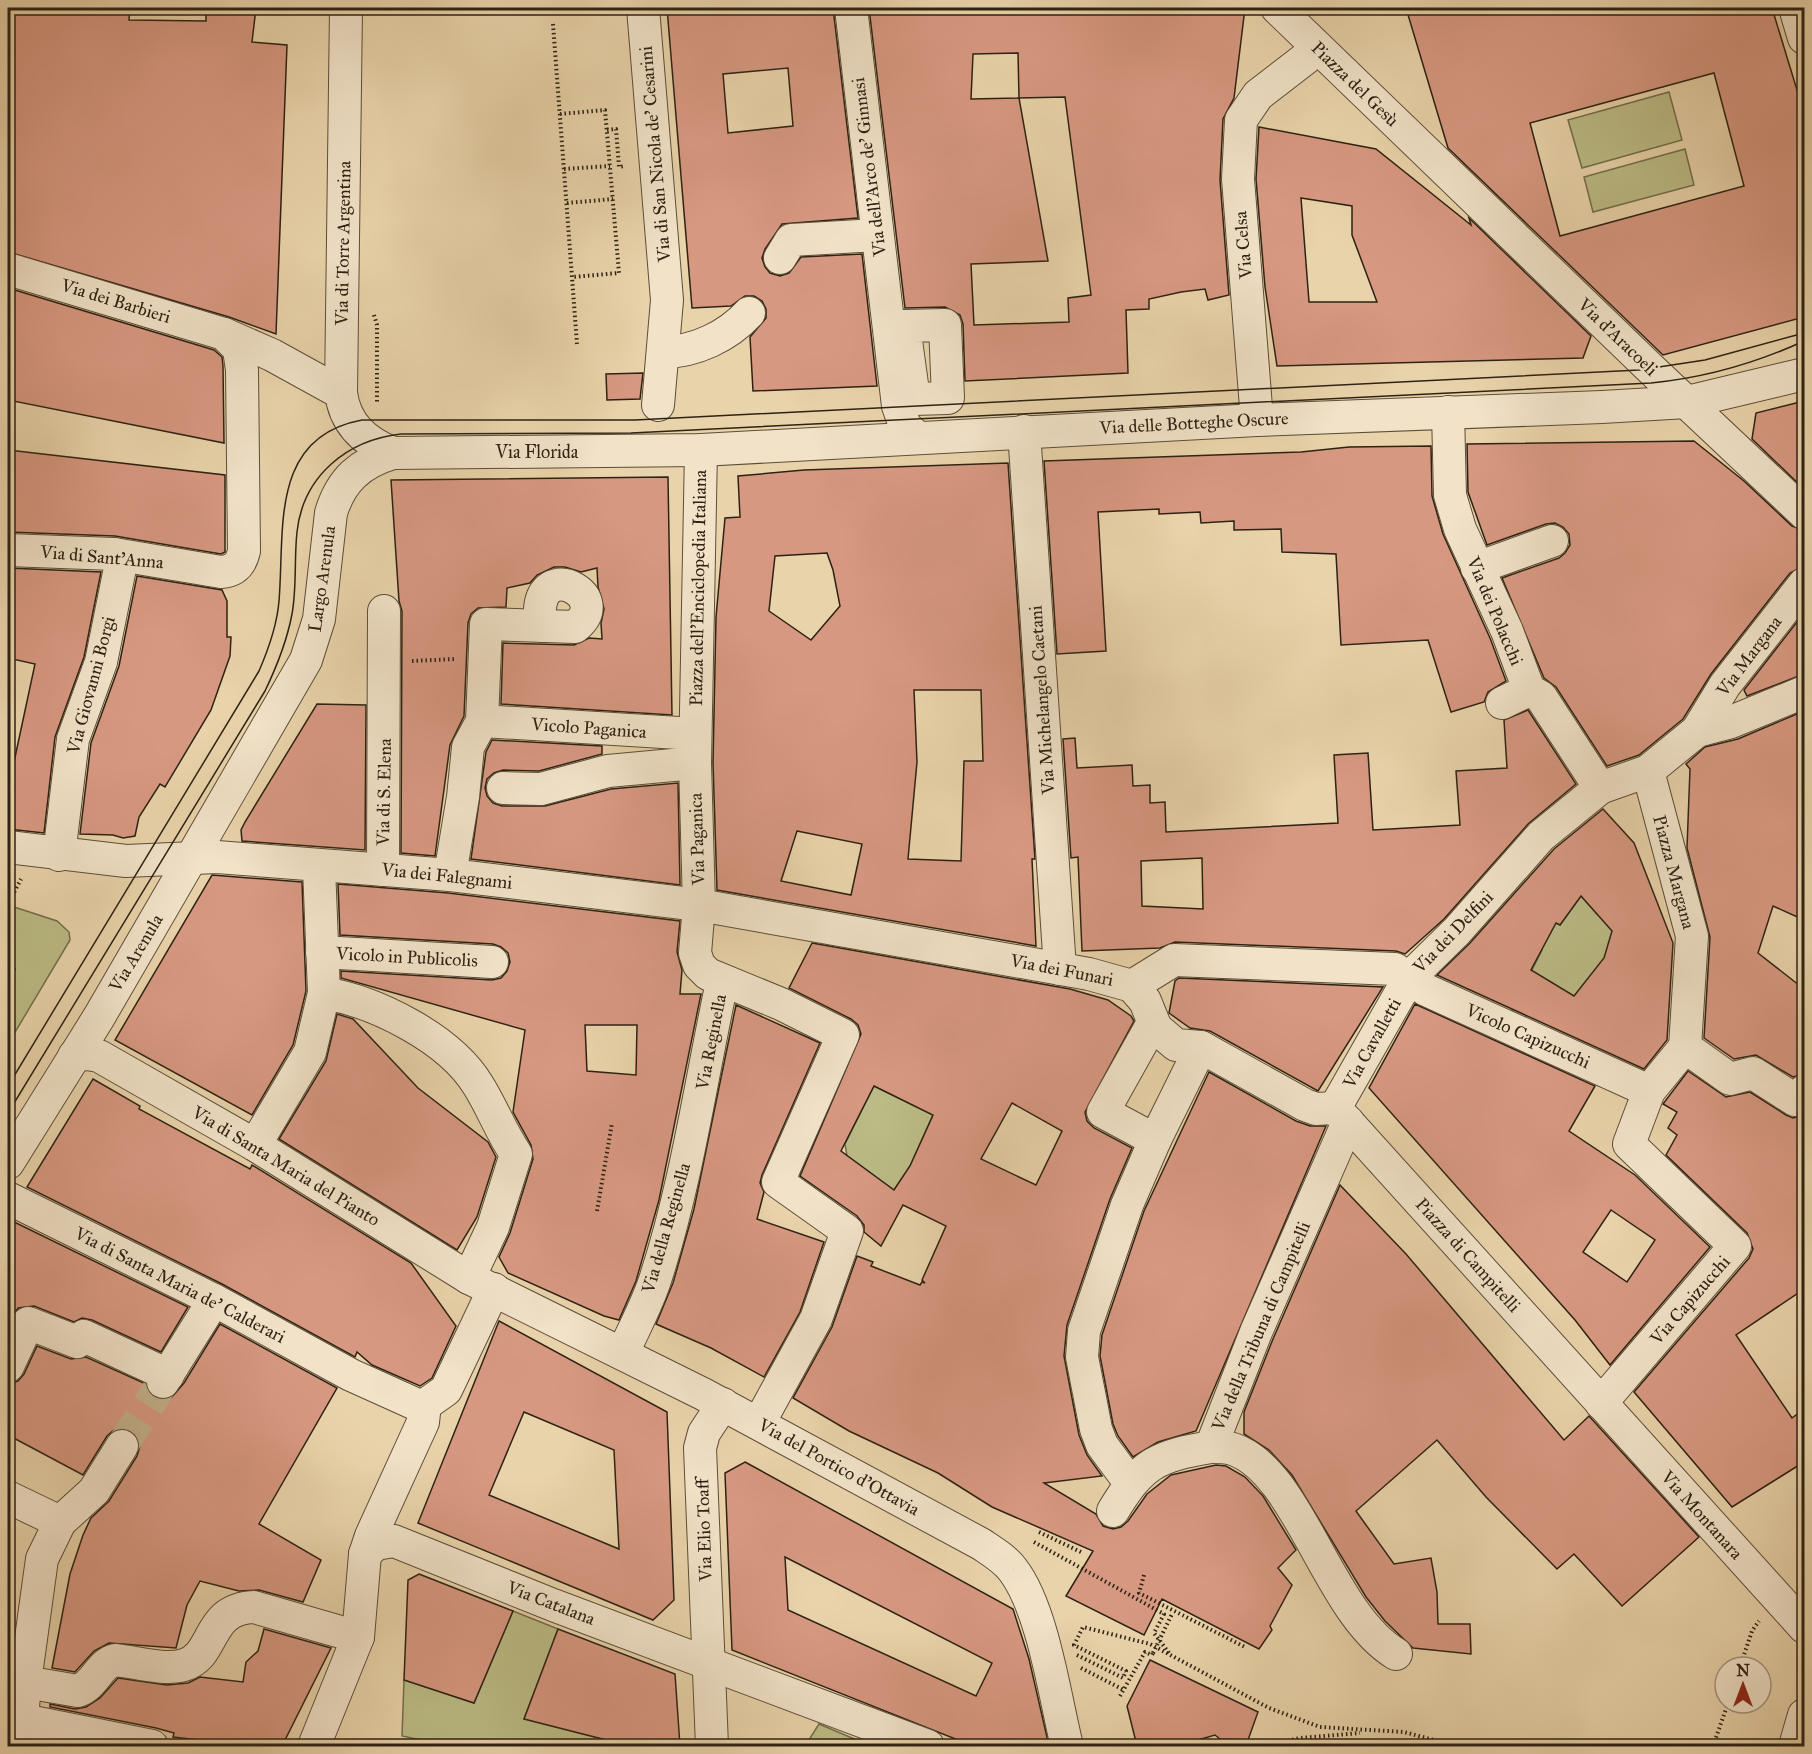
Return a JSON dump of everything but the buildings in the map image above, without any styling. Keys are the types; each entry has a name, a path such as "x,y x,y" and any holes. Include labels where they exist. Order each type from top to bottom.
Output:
{"street":[{"name":"Via di Torre Argentina","path":"346,8 341,393 345,410 357,430 384,456"},
{"name":"Via di San Nicola de' Cesarini","path":"643,8 667,300 658,405"},
{"name":"Via dell'Arco de' Ginnasi","path":"850,8 877,235 891,325 897,398 905,426 917,437"},
{"name":"Piazza del Gesù","path":"1277,8 1434,161"},
{"path":"1796,8 1804,38"},
{"name":"Via Celsa","path":"1257,420 1238,179 1241,120 1258,95 1306,58"},
{"name":"Via d'Aracoeli","path":"1434,161 1804,513"},
{"path":"780,258 791,240 877,235"},
{"name":"Via dei Barbieri","path":"8,269 224,334 272,355 341,393"},
{"path":"663,352 688,349 708,342 740,323 749,313"},
{"name":"Via di Sant'Anna","path":"8,550 114,554 208,571 231,571 242,560 244,551 242,370 239,349 224,334"},
{"name":"Via delle Botteghe Oscure","path":"701,450 1024,431 1687,402 1804,374"},
{"name":"Via dei Polacchi","path":"1449,412 1450,495 1460,529 1507,631 1516,697 1541,698 1600,788"},
{"name":"Via Michelangelo Caetani","path":"1024,431 1060,969"},
{"name":"Via Florida","path":"384,456 701,450"},
{"name":"Piazza dell'Enciclopedia Italiana","path":"695,749 701,450"},
{"name":"Largo Arenula","path":"261,741 312,645 319,619 331,513 336,498 349,476 384,456"},
{"path":"1477,568 1552,541"},
{"name":"Via Giovanni Borgi","path":"59,855 73,739 101,662 120,568 118,558 114,554"},
{"name":"Via Margana","path":"1696,731 1725,685 1804,584"},
{"name":"Via di S. Elena","path":"383,870 385,714 394,662 384,611"},
{"path":"450,875 463,797 468,747 482,721 486,624 540,626"},
{"path":"1600,788 1648,771 1696,731 1731,722 1804,692"},
{"name":"Vicolo Paganica","path":"482,721 695,749"},
{"name":"Via Arenula","path":"8,1163 193,858 261,741"},
{"name":"Vicolo Paganica","path":"503,788 541,789 695,749"},
{"name":"Via Paganica","path":"695,749 699,905 696,953 699,965 708,974 722,982"},
{"name":"Piazza Margana","path":"1648,771 1692,936 1685,1047"},
{"name":"Via dei Delfini","path":"1132,986 1174,960 1395,969 1409,978 1457,931 1541,836 1600,788"},
{"name":"Via dei Falegnami","path":"8,847 59,855 126,861 217,857 319,867 450,875 699,905 817,925"},
{"path":"255,1144 310,1052 324,993 319,867"},
{"name":"Via dei Funari","path":"817,925 1060,969 1132,986 1145,1001 1156,1028"},
{"name":"Vicolo in Publicolis","path":"322,952 492,962"},
{"name":"Vicolo Capizucchi","path":"1409,978 1426,990 1649,1091"},
{"name":"Via Cavalletti","path":"1342,1115 1409,978"},
{"path":"722,982 782,1004 843,1035 778,1182 847,1231 816,1319 759,1423"},
{"name":"Via Reginella","path":"700,1101 722,982"},
{"path":"314,1746 358,1637 365,1554 381,1509 434,1399 481,1284 493,1227 516,1154 478,1084 454,1056 400,1020 344,996 324,993"},
{"path":"1155,1140 1103,1112 1150,1028 1156,1028 1176,1045 1201,1047 1305,1105 1342,1115"},
{"path":"1130,1483 1102,1445 1096,1429 1082,1357 1084,1331 1127,1205 1155,1140 1201,1047"},
{"path":"1649,1091 1685,1047 1730,1079 1753,1073 1795,1100 1804,1091"},
{"name":"Via di Santa Maria del Pianto","path":"74,1056 87,1054 99,1056 255,1144 481,1284"},
{"name":"Via Capizucchi","path":"1601,1403 1735,1246 1629,1144 1649,1091"},
{"name":"Via della Reginella","path":"623,1353 655,1279 700,1101"},
{"name":"Piazza di Campitelli","path":"1342,1115 1601,1403"},
{"name":"Via della Tribuna di Campitelli","path":"1113,1511 1130,1483 1155,1462 1179,1453 1211,1447 1342,1115"},
{"name":"Via di Santa Maria de' Calderari","path":"8,1198 214,1300 351,1375 434,1399"},
{"name":"Via del Portico d'Ottavia","path":"481,1284 723,1404 971,1539 1003,1559 1019,1578 1034,1609 1067,1746"},
{"path":"8,1366 28,1323 77,1342 84,1336 166,1379 214,1300"},
{"name":"Via Montanara","path":"1601,1403 1804,1627"},
{"name":"Via Elio Toaff","path":"712,1746 700,1448 704,1433 723,1404"},
{"path":"122,1446 94,1491 60,1522 42,1559 25,1682 16,1728 152,1746"},
{"path":"1211,1447 1235,1450 1265,1472 1289,1504 1336,1587 1370,1634 1396,1654"},
{"path":"8,1497 60,1522"},
{"path":"365,1554 376,1544 394,1541 384,1528 381,1509"},
{"name":"Via Catalana","path":"394,1541 553,1605 928,1746"},
{"path":"25,1682 78,1691 87,1688 108,1662 115,1660 173,1667 183,1666 199,1655 227,1613 242,1607 254,1607 358,1637"},
{"path":"1795,1746 1804,1715"}],"path":[{"path":"553,24 578,344"},
{"path":"560,114 605,110 619,273 572,277"},
{"path":"607,130 616,129 619,167"},
{"path":"564,169 610,166"},
{"path":"567,202 613,199"},
{"path":"377,325 377,406"},
{"path":"394,662 484,659"},
{"path":"8,904 21,878"},
{"path":"8,952 14,969 8,998"},
{"path":"597,1211 612,1123"},
{"path":"595,1181 601,1183"},
{"path":"1039,1532 1083,1553"},
{"path":"1034,1542 1164,1614 1155,1633 1170,1654"},
{"path":"1144,1575 1139,1593 1172,1613 1245,1647"},
{"path":"1744,1655 1752,1631 1776,1596"},
{"path":"1120,1696 1145,1652 1152,1655 1172,1613"},
{"path":"1068,1651 1123,1678 1126,1671 1074,1645 1083,1627 1150,1644 1269,1708 1320,1727 1375,1732"},
{"path":"1073,1664 1124,1690"},
{"path":"1713,1746 1724,1715"},
{"path":"1266,1746 1300,1738 1375,1732 1404,1732 1456,1746"}],"green space":[{"path":"1669,92 1682,140 1582,168 1568,120"},
{"path":"1685,149 1694,185 1593,212 1584,177"},
{"path":"1581,896 1597,914 1616,918 1593,1008 1542,977 1525,1019 1506,1022 1542,950 1541,913 1560,925"},
{"path":"8,905 57,921 69,932 70,940 8,1044"},
{"path":"874,1086 933,1115 910,1166 894,1190 847,1156 845,1144"},
{"path":"513,1611 558,1629 524,1719 630,1746 450,1746 402,1736 404,1680 474,1703"},
{"path":"819,1724 871,1746 805,1746"}],"tunnel":[{"path":"122,1446 163,1382"}],"tram line":[{"path":"8,1086 259,671 272,637 278,610 283,517 288,490 296,466 311,445 332,430 362,420 635,420 1639,370 1705,360 1804,333"},
{"path":"8,1113 265,691 281,653 292,614 297,532 308,494 331,464 363,444 401,434 631,433 1651,383 1729,368 1804,341"}]}
